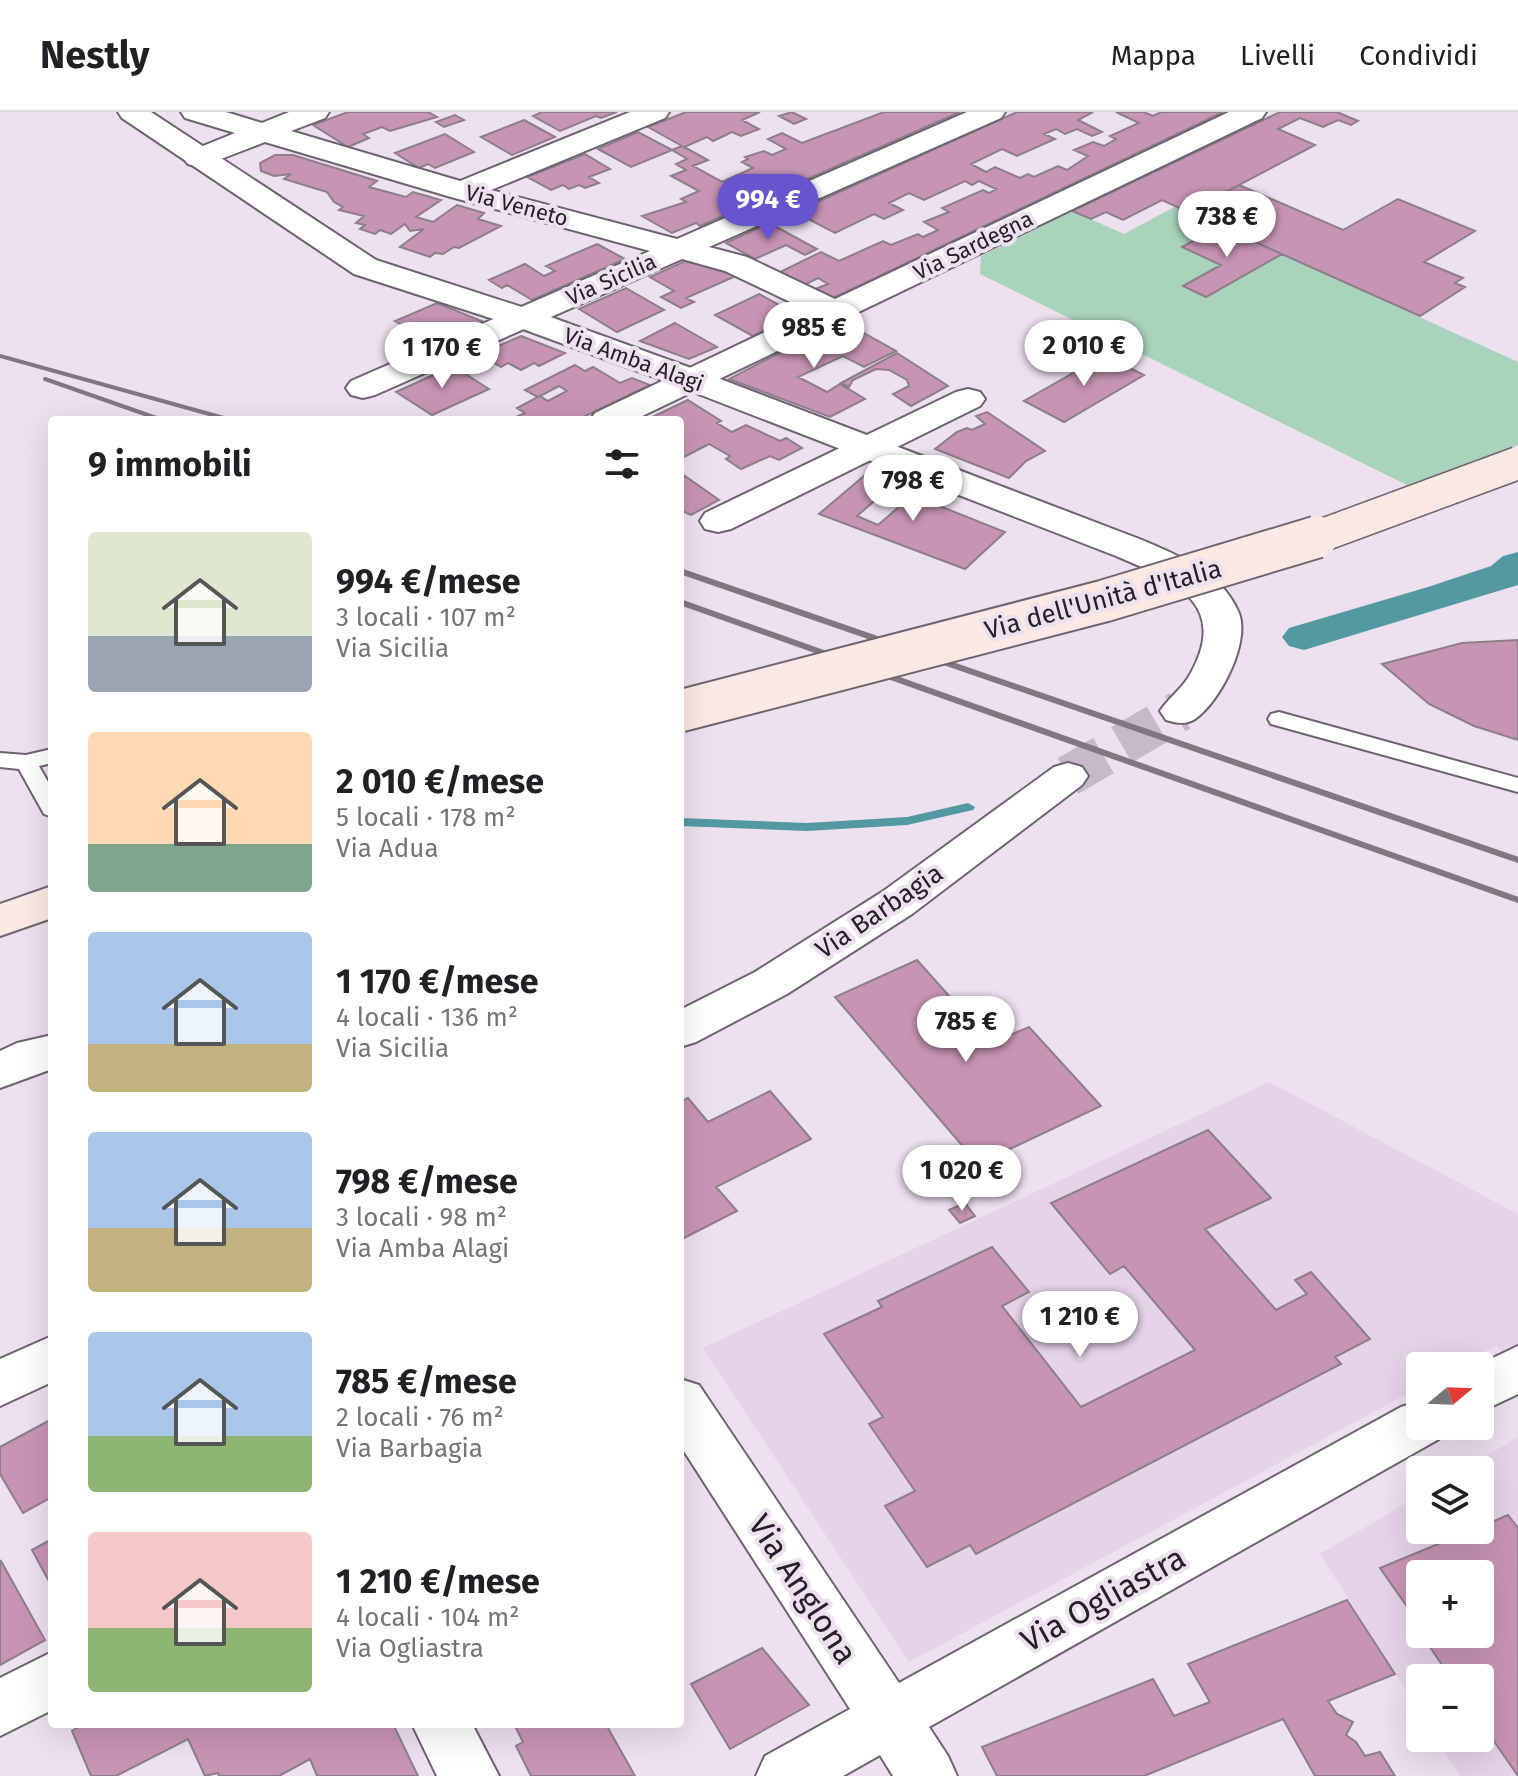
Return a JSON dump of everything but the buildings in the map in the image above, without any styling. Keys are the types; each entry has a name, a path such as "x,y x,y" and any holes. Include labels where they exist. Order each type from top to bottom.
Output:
{"main road":[{"name":"Via dell'Unità d'Italia","path":"684,710 1234,564 1413,506 1518,463"},
{"path":"0,921 48,903"}],"street":[{"name":"Via Amba Alagi","path":"132,112 365,267 523,318 690,379 1129,548 1178,570 1203,589 1216,607 1224,630 1210,676 1197,695 1180,711"},
{"name":"Via Veneto","path":"195,112 462,191 736,264 834,311"},
{"path":"198,158 315,112"},
{"path":"462,191 655,112"},
{"name":"Via Sicilia","path":"363,388 991,112"},
{"name":"Via Sardegna","path":"615,416 1252,112"},
{"path":"718,521 968,399"},
{"name":"Via Barbagia","path":"684,1028 771,983 897,903 1068,776"},
{"path":"0,1071 33,1055 48,1053"},
{"path":"0,1384 48,1359"},
{"path":"1494,1382 1518,1368"},
{"name":"Via Anglona","path":"684,1407 927,1776"},
{"name":"Via Ogliastra","path":"786,1776 1406,1431"},
{"path":"0,1709 48,1681"},
{"path":"443,1728 469,1776"}],"lane":[{"path":"1279,719 1518,785"},
{"path":"0,760 26,762 48,757"},
{"path":"26,762 48,802"}],"shaded area":[{"path":"1269,1082 1518,1214 1518,1347 1503,1355 1497,1345 1484,1352 1406,1352 1406,1395 909,1662 703,1348"},
{"path":"1518,1437 1518,1776 1460,1776 1445,1752 1494,1752 1494,1664 1406,1664 1406,1690 1320,1554 1406,1503 1406,1544 1494,1544 1494,1456 1486,1456"}],"green space":[{"path":"1176,206 1518,362 1518,445 1415,489 980,274 981,256 1072,211 1124,234"}],"waterway":[{"path":"1304,637 1506,575 1518,565"},
{"path":"684,822 807,827 907,821 968,807"}],"tunnel":[{"path":"1068,776 1180,711"}],"railway":[{"path":"0,356 217,416"},
{"path":"45,379 151,416"},
{"path":"684,572 1518,860"},
{"path":"684,603 1518,900"}]}
